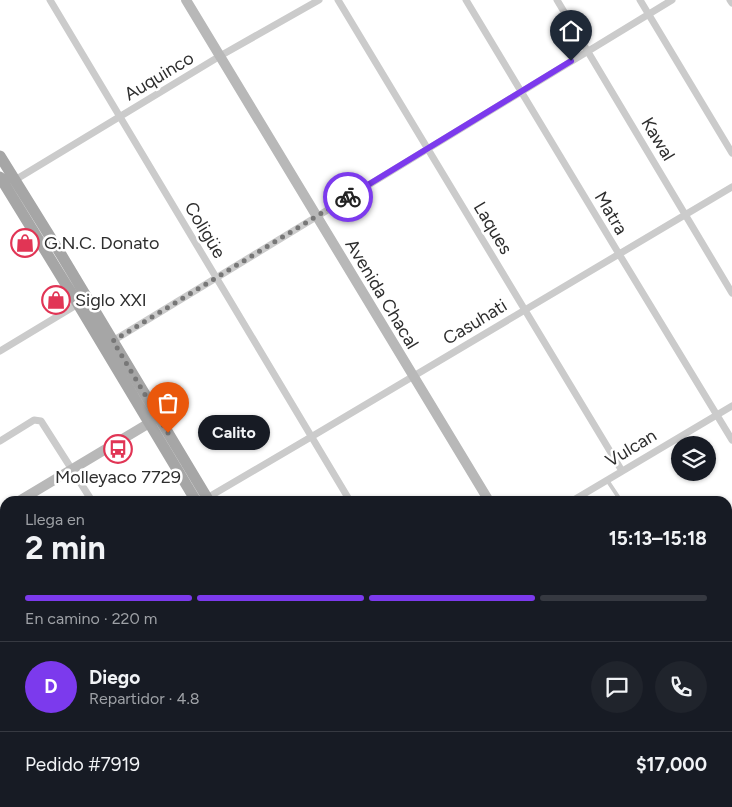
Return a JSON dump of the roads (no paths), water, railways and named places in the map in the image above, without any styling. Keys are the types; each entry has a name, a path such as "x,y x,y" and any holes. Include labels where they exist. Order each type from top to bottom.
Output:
{"main road":[{"name":"Avenida Chacal","path":"186,0 486,496"},
{"path":"0,156 62,256 109,344 202,496"},
{"path":"0,177 4,192 78,304 109,344"},
{"path":"28,496 154,420"}],"street":[{"name":"Coligüe","path":"50,0 347,496"},
{"name":"Auquinco","path":"15,180 220,56 319,0"},
{"name":"Laques","path":"338,0 622,471"},
{"name":"Matra","path":"466,0 732,440"},
{"name":"Kawal","path":"557,0 732,294"},
{"path":"640,0 732,153"},
{"path":"109,344 672,0"},
{"name":"Casuhati","path":"211,496 732,187"},
{"path":"0,351 78,304"},
{"name":"Vulcan","path":"580,496 732,406"},
{"path":"0,441 34,420 41,421 89,496"}],"lane":[{"path":"607,480 618,496"}],"place":[{"name":"G.N.C. Donato","path":"25,243"},
{"name":"Siglo XXI","path":"56,300"},
{"name":"Calito","path":"168,433"},
{"name":"Molleyaco 7729","path":"118,449"}]}
